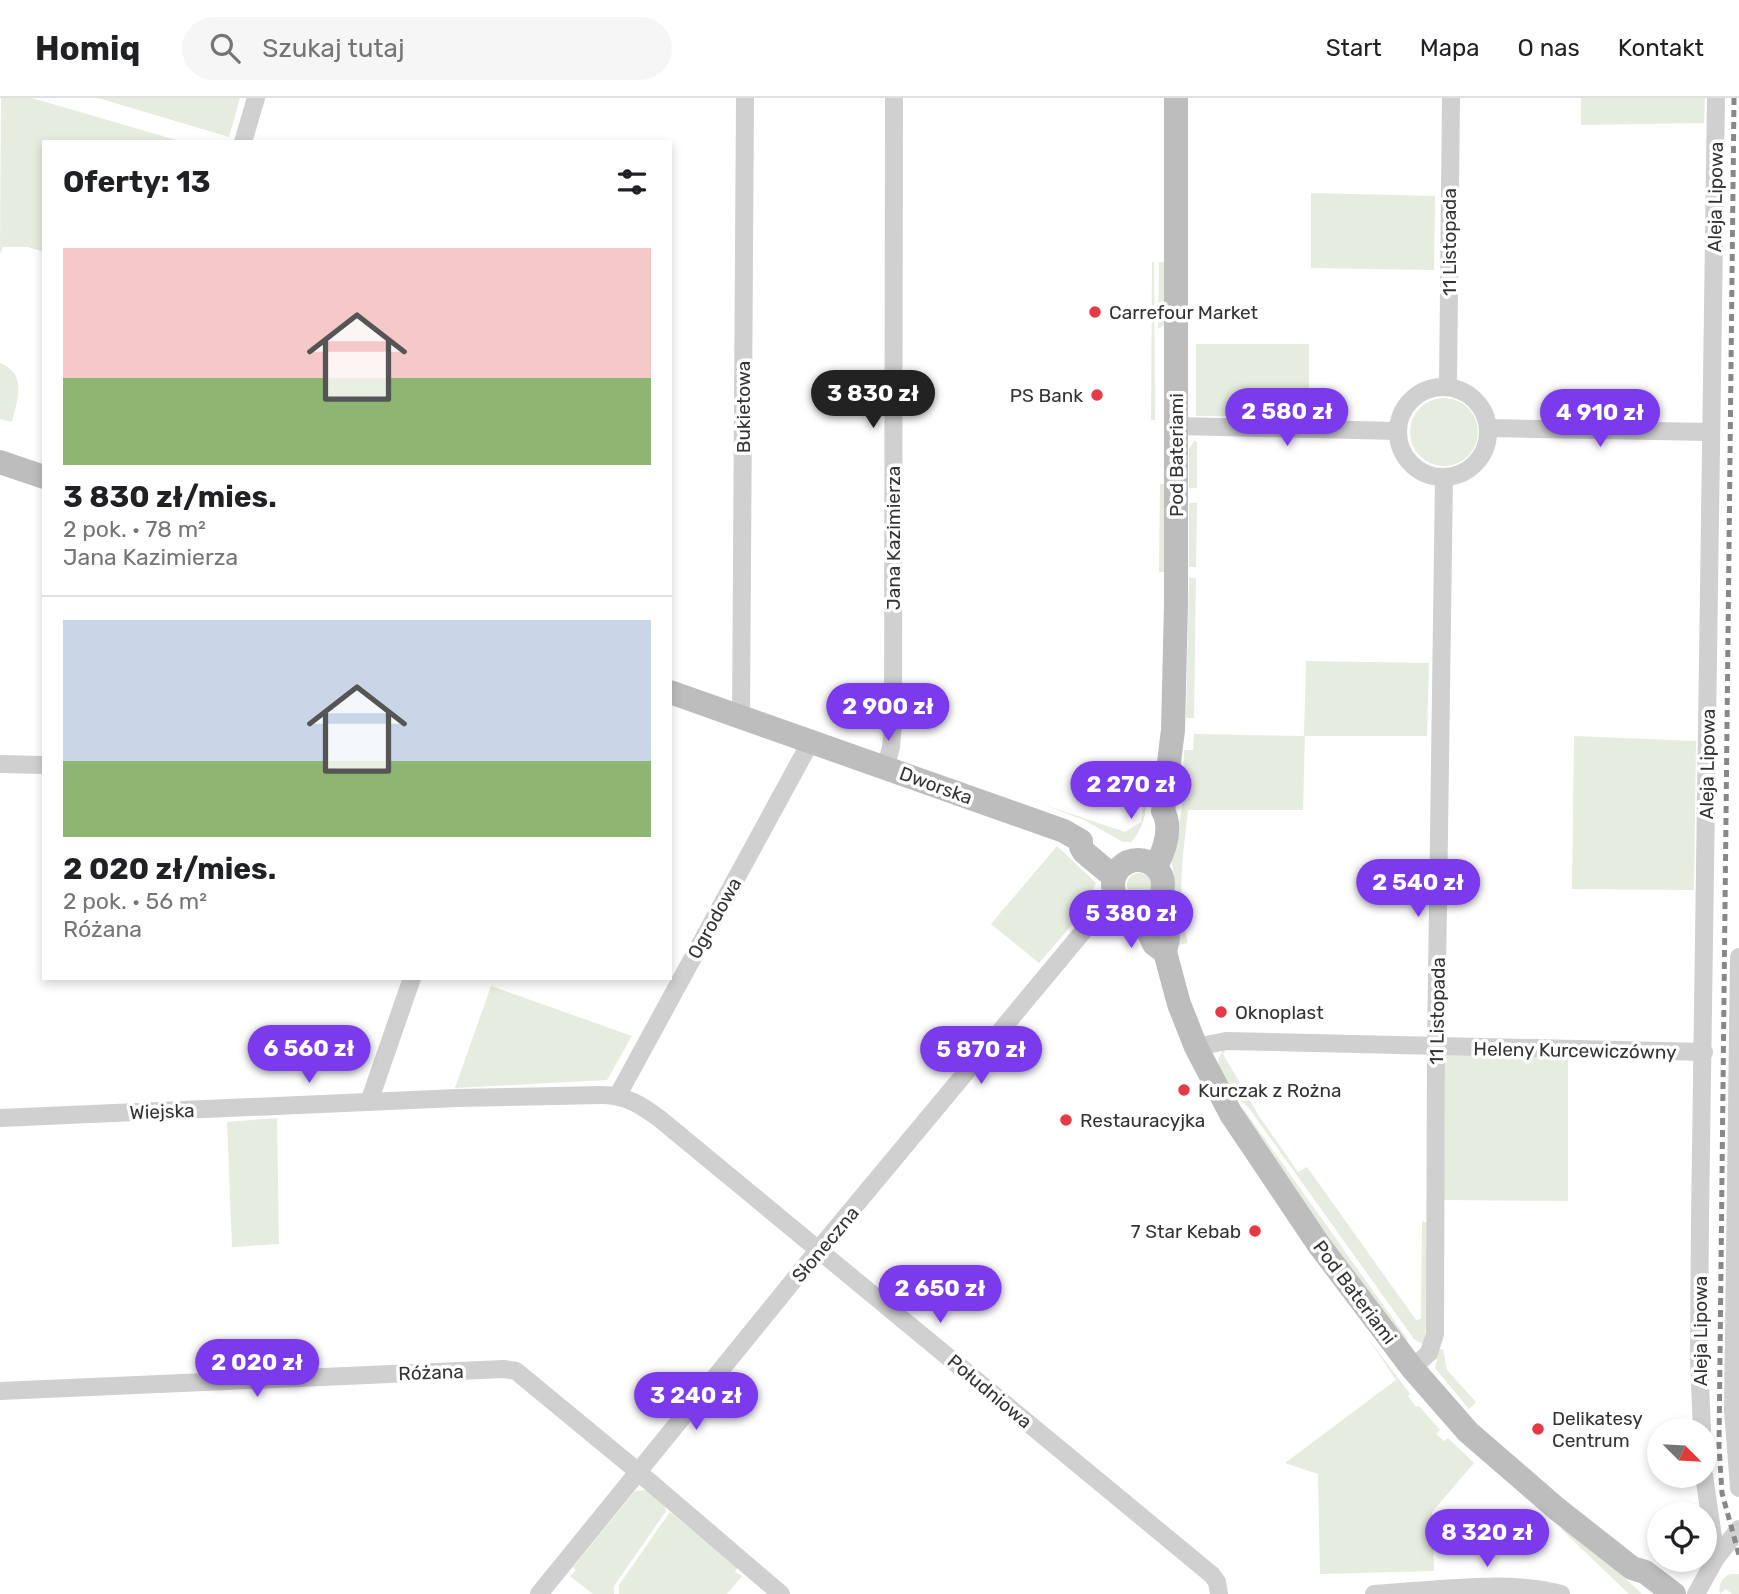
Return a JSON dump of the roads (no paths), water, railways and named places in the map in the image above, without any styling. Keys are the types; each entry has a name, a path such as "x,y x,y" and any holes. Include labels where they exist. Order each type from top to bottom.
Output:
{"street":[{"path":"244,140 256,98"},
{"name":"Bukietowa","path":"741,717 745,98"},
{"name":"Jana Kazimierza","path":"886,766 893,725 894,98"},
{"name":"Pod Bateriami","path":"1176,98 1177,426 1173,730 1163,811 1130,872 1163,881 1160,898 1168,938 1165,952 1179,1004 1196,1047 1231,1114 1319,1245 1412,1368 1468,1432 1632,1569 1645,1572 1674,1594"},
{"name":"11 Listopada","path":"1448,386 1451,98"},
{"name":"Aleja Lipowa","path":"1701,1418 1699,1360 1716,98"},
{"path":"1448,386 1467,393 1482,408 1489,428 1486,449 1478,462 1468,470 1444,478 1427,474 1413,466 1402,451 1398,431 1401,415 1413,399 1432,388 1448,386"},
{"path":"1177,426 1398,431"},
{"path":"1489,428 1712,432"},
{"path":"0,462 42,476"},
{"name":"11 Listopada","path":"1412,1368 1429,1353 1435,1334 1444,478"},
{"name":"Dworska","path":"672,693 886,766 1065,831 1081,841 1086,838 1094,840 1130,872"},
{"name":"Ogrodowa","path":"618,1095 811,741"},
{"path":"0,764 42,765"},
{"path":"1130,872 1125,906 1138,910 1151,906 1160,898"},
{"name":"Słoneczna","path":"538,1594 1130,872"},
{"name":"Pod Bateriami","path":"1138,910 1154,944 1165,952"},
{"name":"Aleja Lipowa","path":"1739,957 1733,1410 1739,1488"},
{"path":"369,1102 411,980"},
{"name":"Heleny Kurcewiczówny","path":"1196,1047 1226,1041 1703,1052"},
{"name":"Wiejska","path":"0,1118 369,1102 618,1095"},
{"name":"Południowa","path":"618,1095 640,1105 660,1119 1212,1575 1219,1594"},
{"name":"Różana","path":"0,1391 516,1371 781,1594"},
{"path":"1717,1557 1739,1529"},
{"name":"Pod Bateriami","path":"1632,1569 1651,1594"},
{"path":"1696,1594 1708,1572"},
{"path":"762,1577 771,1588 772,1594"},
{"path":"1374,1594 1493,1588 1547,1590 1560,1594"}],"railway":[{"path":"1734,98 1719,1446 1722,1493 1739,1555"}],"place":[{"name":"Carrefour Market","path":"1095,312"},
{"name":"PS Bank","path":"1097,395"},
{"name":"Oknoplast","path":"1221,1012"},
{"name":"Kurczak z Rożna","path":"1184,1090"},
{"name":"Restauracyjka","path":"1066,1120"},
{"name":"7 Star Kebab","path":"1255,1231"},
{"name":"Delikatesy Centrum","path":"1538,1429"}]}
